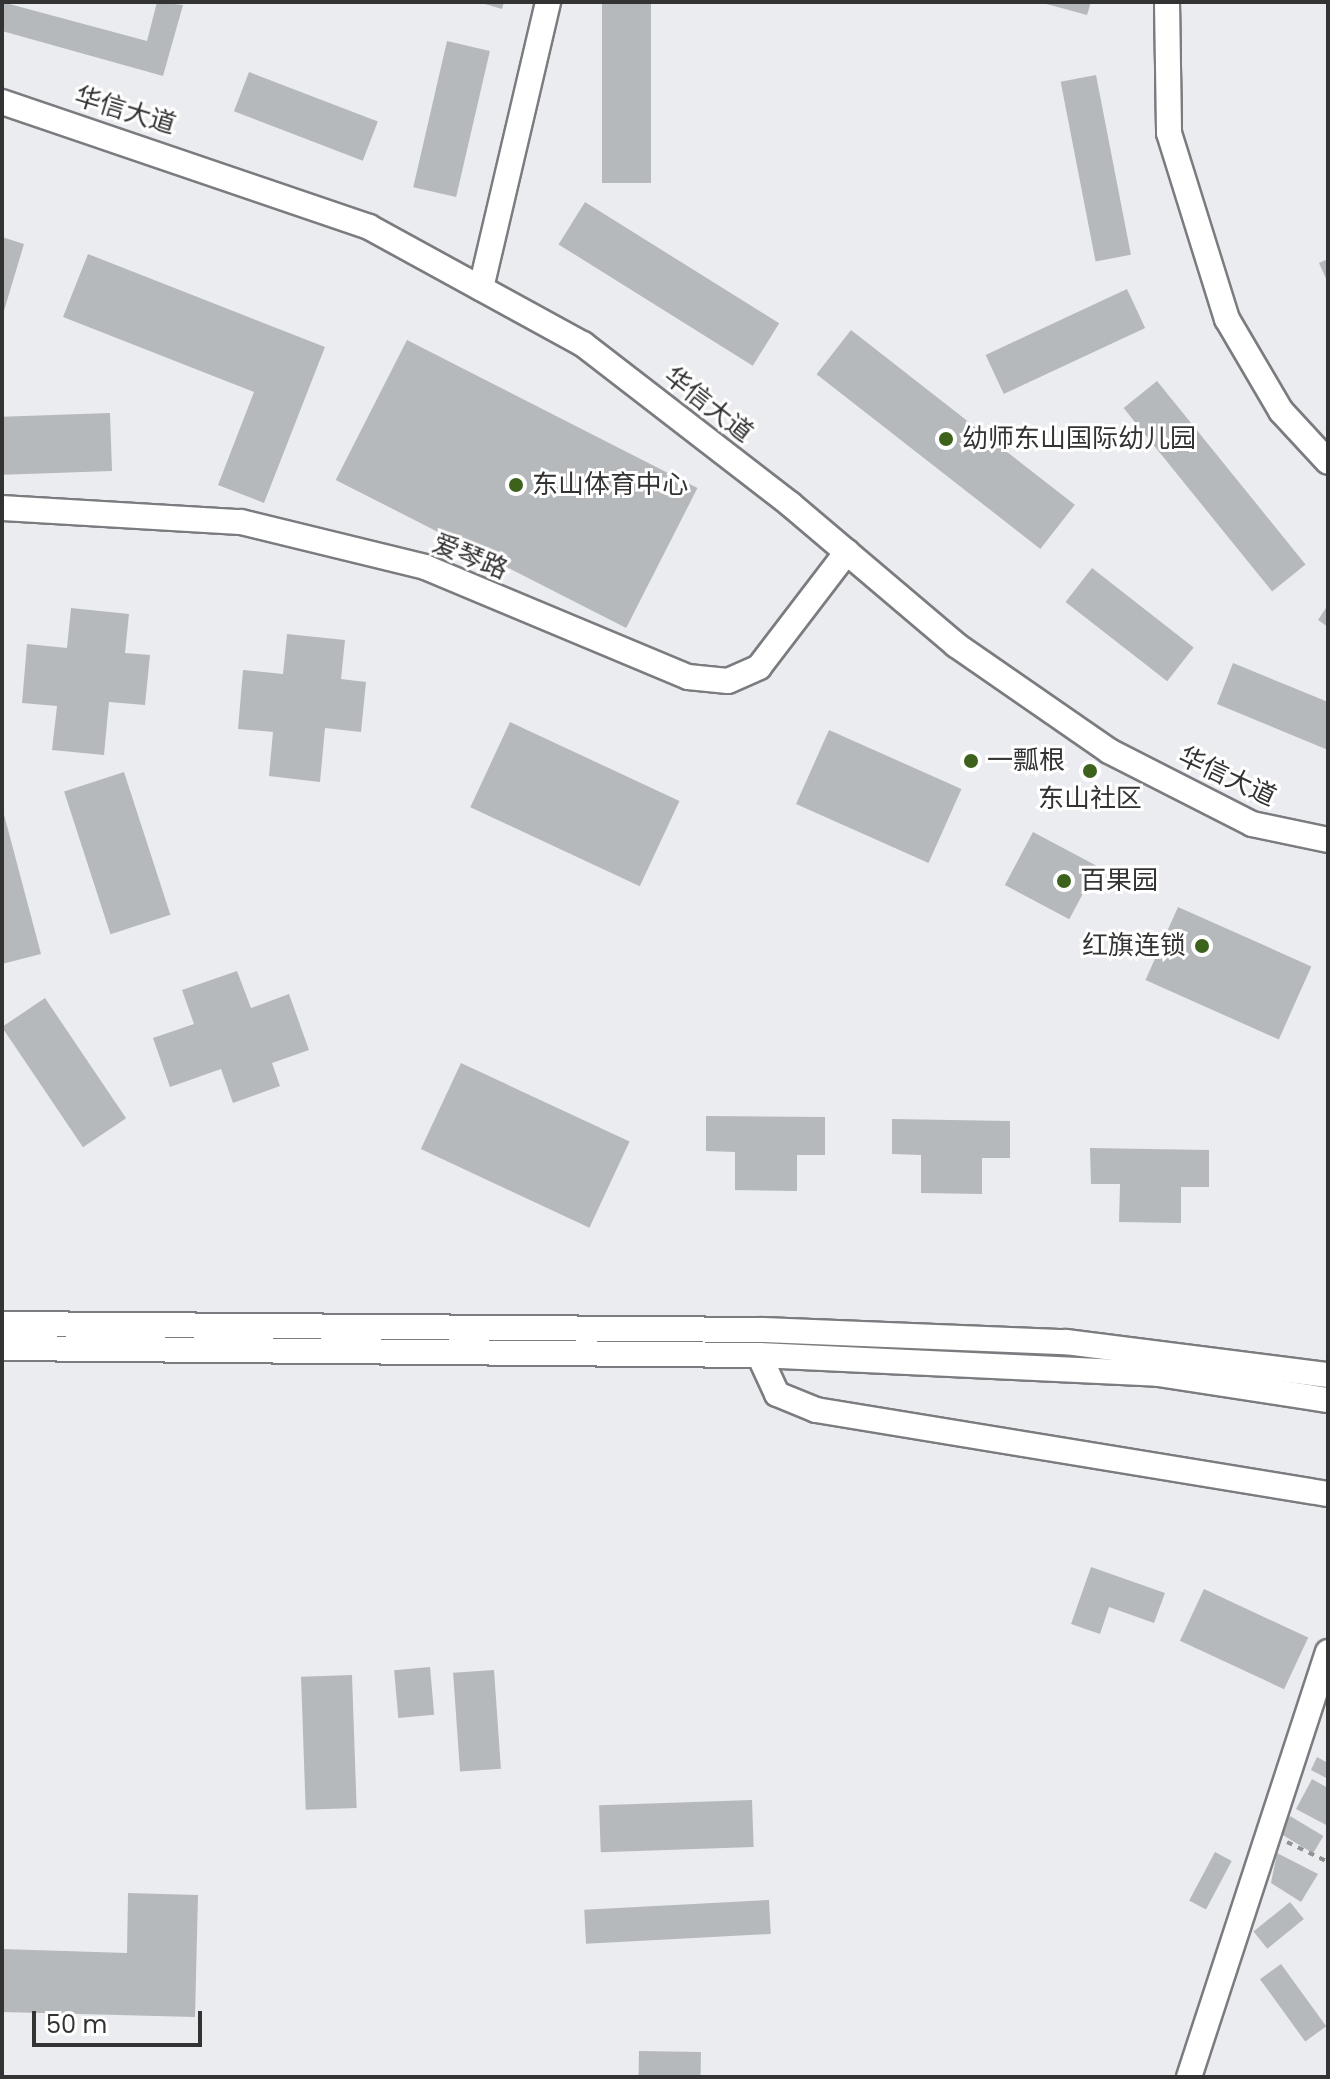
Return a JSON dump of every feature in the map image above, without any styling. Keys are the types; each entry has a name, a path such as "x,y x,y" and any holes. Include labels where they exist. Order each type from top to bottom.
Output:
{"street":[{"path":"481,288 548,2"},
{"path":"1167,2 1169,133 1227,319 1281,411 1328,462"},
{"name":"华信大道","path":"2,102 369,227 583,344 847,552 956,645 1109,751 1252,824 1328,840"},
{"name":"爱琴路","path":"2,508 241,522 425,567 688,677 728,681 759,667 847,552"},
{"path":"2,1324 763,1330 1066,1342 1328,1375"},
{"path":"2,1348 759,1355 1158,1374 1328,1400"},
{"path":"759,1355 777,1394 816,1410 1328,1494"},
{"path":"1189,2077 1328,1652"}],"path":[{"path":"1267,1832 1328,1862"}],"building":[{"path":"2,2 147,41 157,2 183,5 163,76 2,31"},
{"path":"478,2 504,2 502,9"},
{"path":"602,2 651,2 651,183 602,183"},
{"path":"1039,2 1091,2 1087,15"},
{"path":"447,41 490,51 456,197 413,187"},
{"path":"249,72 378,121 363,161 234,111"},
{"path":"1096,75 1131,255 1096,262 1061,82"},
{"path":"585,202 779,323 753,366 559,244"},
{"path":"2,237 24,244 3,314 2,314"},
{"path":"88,254 325,347 264,503 218,485 254,392 63,317"},
{"path":"1328,259 1328,283 1319,263"},
{"path":"1127,289 1145,328 1004,394 986,355"},
{"name":"幼师东山国际幼儿园","path":"851,330 1075,505 1040,549 817,374"},
{"name":"东山体育中心","path":"407,340 697,488 626,628 336,480"},
{"path":"1157,381 1306,564 1272,591 1124,408"},
{"path":"110,413 112,471 4,475 2,417"},
{"path":"1092,568 1194,647 1167,681 1066,602"},
{"path":"1328,605 1328,627 1318,620"},
{"path":"71,608 129,614 125,653 150,655 145,705 109,702 104,755 52,750 57,706 22,703 27,644 67,648"},
{"path":"287,634 345,640 341,679 366,682 361,732 325,728 320,782 269,776 273,732 238,729 243,670 283,674"},
{"path":"1233,663 1328,702 1328,750 1217,704"},
{"path":"510,722 679,801 640,886 470,807"},
{"path":"829,730 961,789 929,863 796,804"},
{"path":"124,772 170,915 110,934 64,791"},
{"path":"2,807 41,954 2,964"},
{"path":"1033,832 1097,866 1069,919 1005,885"},
{"path":"1178,907 1311,966 1279,1039 1145,980"},
{"path":"237,971 251,1008 289,994 309,1050 272,1063 280,1086 233,1103 221,1069 170,1087 153,1038 194,1024 182,990"},
{"path":"45,998 126,1118 83,1147 2,1027"},
{"path":"461,1063 630,1142 589,1228 421,1149"},
{"path":"706,1116 825,1117 825,1155 797,1155 797,1191 735,1190 735,1152 706,1151"},
{"path":"892,1119 1010,1121 1010,1158 982,1158 982,1194 921,1193 921,1155 892,1154"},
{"path":"1090,1148 1209,1150 1209,1187 1181,1187 1181,1223 1119,1222 1120,1184 1091,1184"},
{"path":"1091,1567 1165,1593 1154,1623 1109,1607 1100,1634 1071,1624"},
{"path":"1204,1589 1308,1638 1284,1689 1180,1641"},
{"path":"430,1667 434,1715 398,1718 394,1670"},
{"path":"494,1670 501,1769 460,1772 453,1673"},
{"path":"352,1675 357,1808 306,1810 301,1677"},
{"path":"1317,1757 1328,1763 1328,1779 1311,1770"},
{"path":"1312,1779 1328,1788 1328,1826 1296,1809"},
{"path":"752,1800 754,1847 601,1852 599,1805"},
{"path":"1290,1816 1323,1836 1313,1853 1280,1833"},
{"path":"1215,1852 1232,1861 1206,1909 1189,1901"},
{"path":"1277,1853 1318,1874 1301,1902 1271,1883"},
{"path":"128,1893 198,1895 195,2017 2,2012 2,1949 127,1953"},
{"path":"769,1900 771,1934 586,1944 584,1910"},
{"path":"1290,1902 1304,1919 1267,1949 1253,1932"},
{"path":"1281,1964 1326,2026 1305,2042 1260,1979"},
{"path":"639,2051 701,2052 701,2077 639,2077"}],"place":[{"name":"幼师东山国际幼儿园","path":"946,439"},
{"name":"东山体育中心","path":"516,485"},
{"name":"一瓢根","path":"971,761"},
{"name":"东山社区","path":"1090,771"},
{"name":"百果园","path":"1064,881"},
{"name":"红旗连锁","path":"1202,946"}]}
